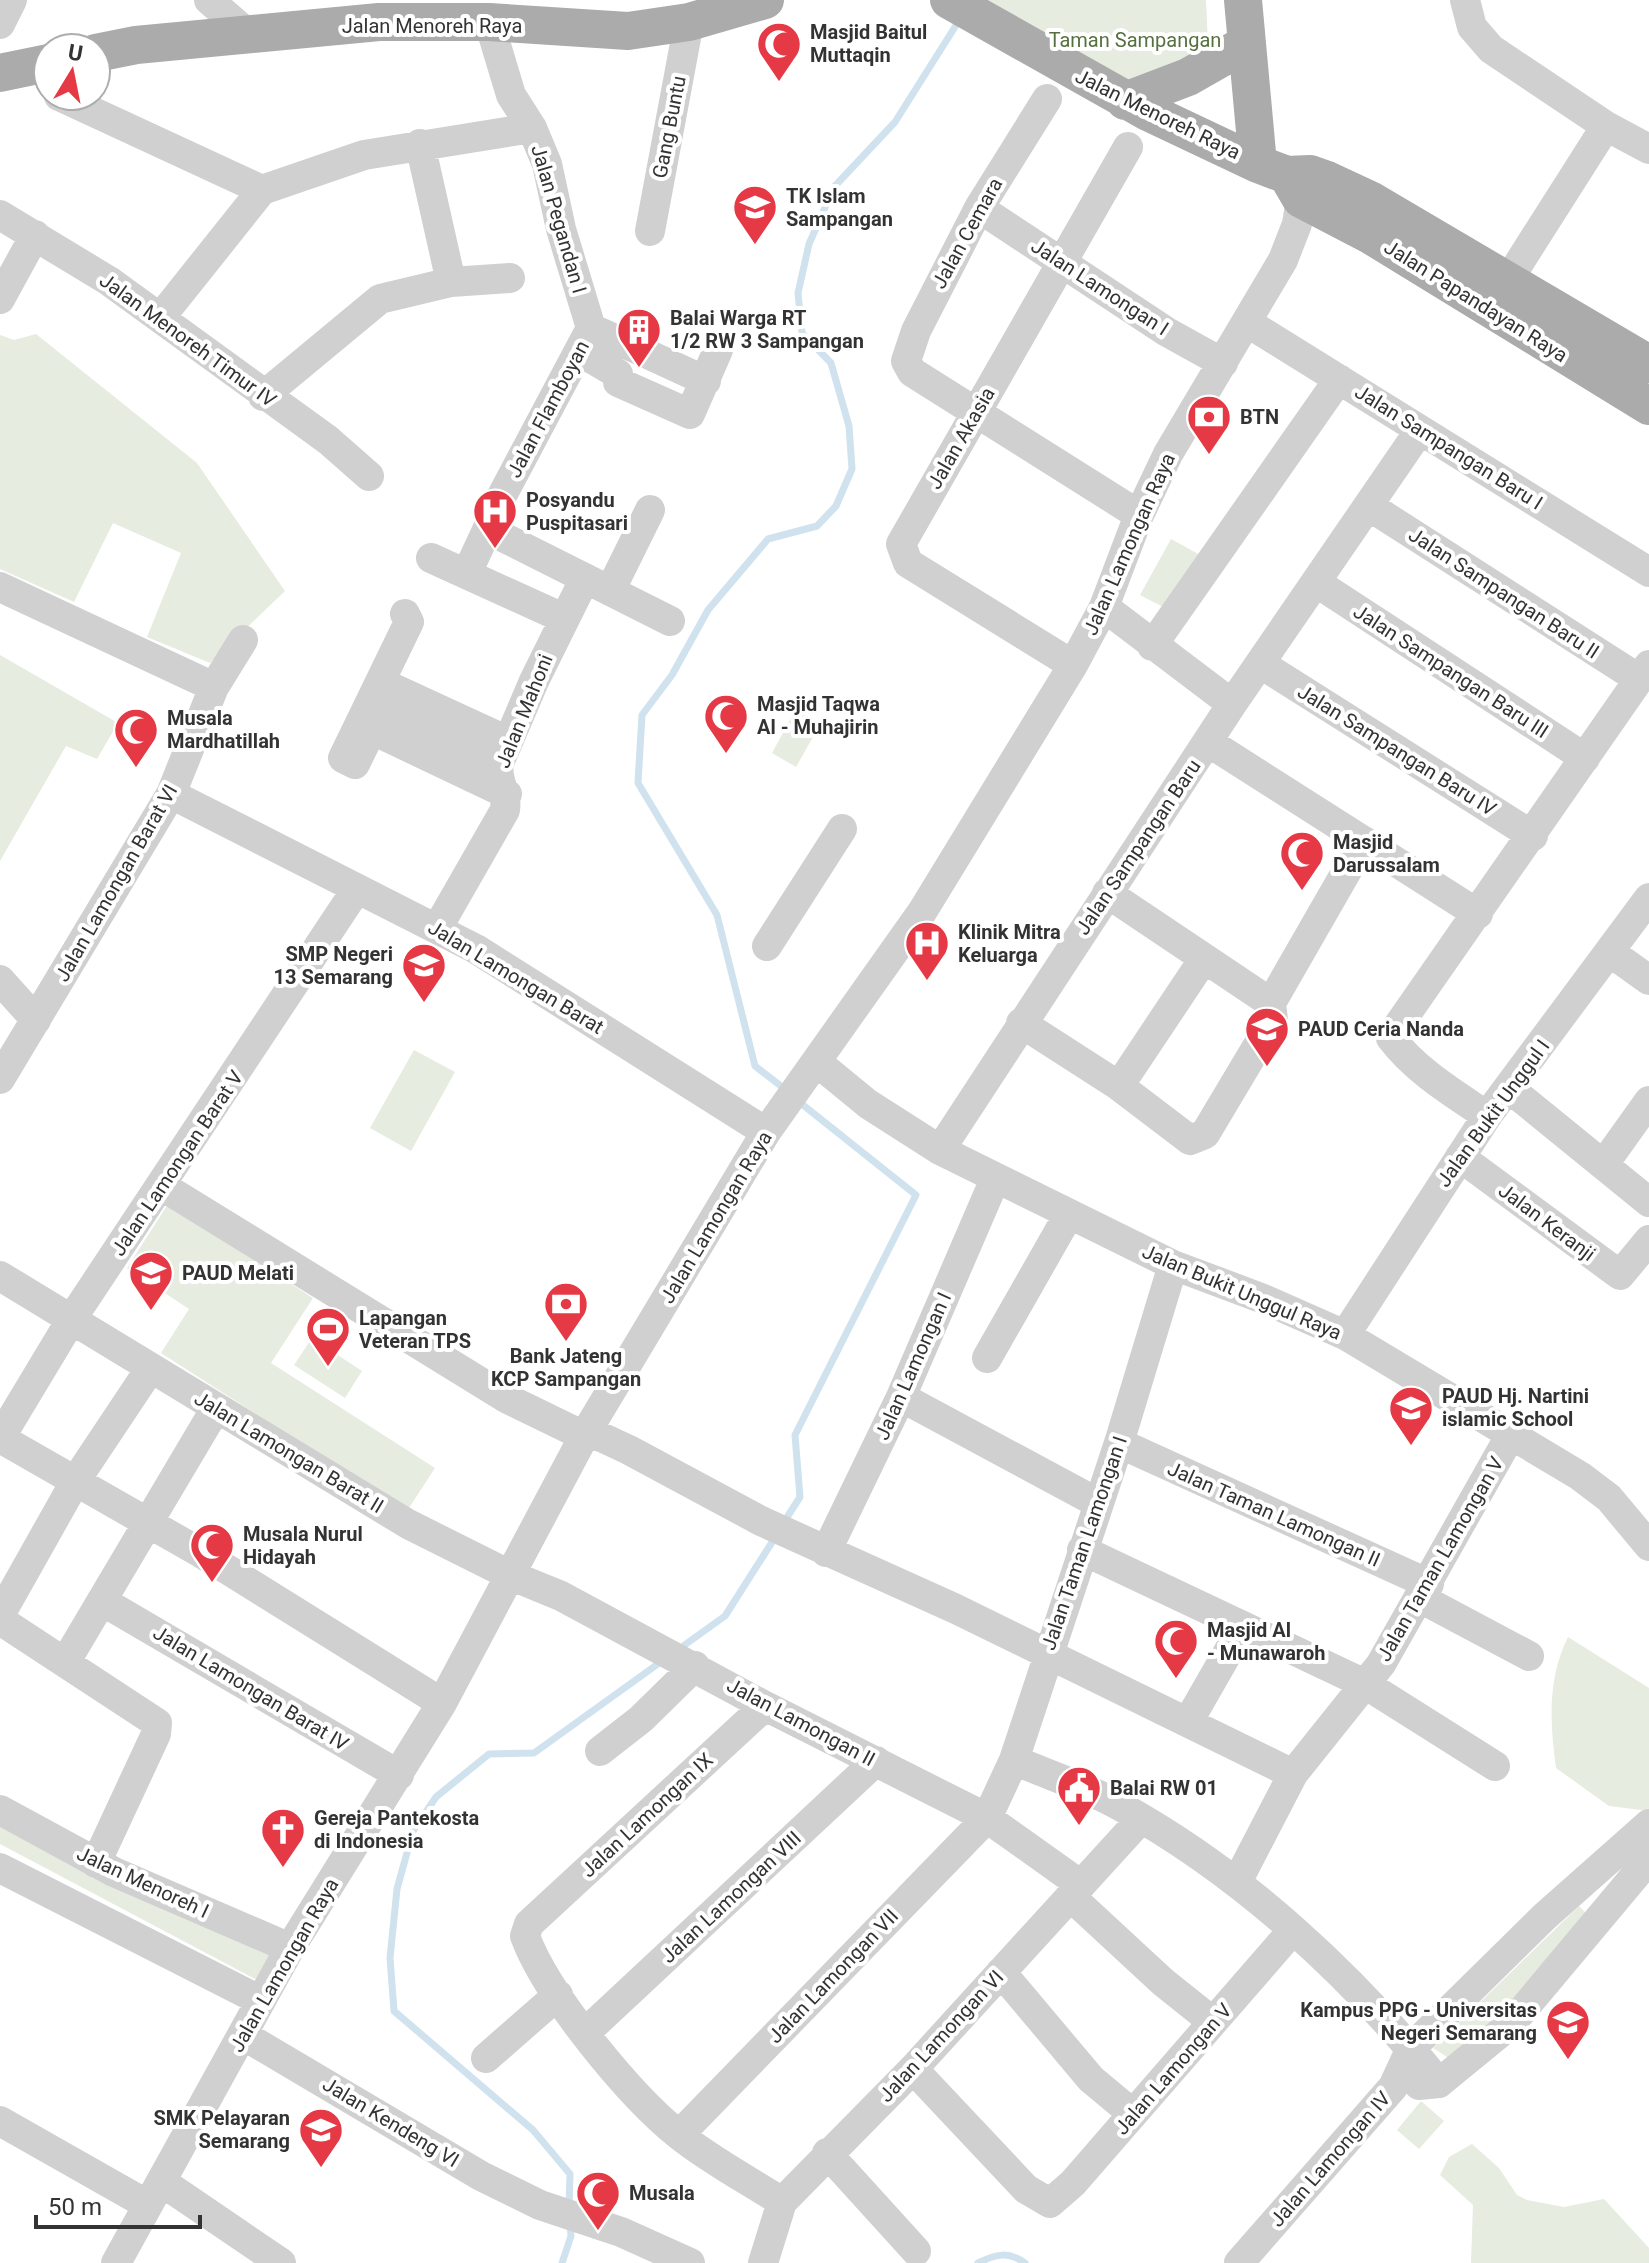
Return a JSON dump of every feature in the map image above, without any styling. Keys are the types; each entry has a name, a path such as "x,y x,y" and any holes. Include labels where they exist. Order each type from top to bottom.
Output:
{"main road":[{"name":"Jalan Menoreh Raya","path":"112,51 379,22 489,22 628,31 689,22 765,0"},
{"path":"1243,0 1246,44 1289,178"},
{"name":"Jalan Menoreh Raya","path":"965,9 1125,101 1289,178"},
{"path":"1125,101 1188,77 1246,44"},
{"name":"Jalan Papandayan Raya","path":"1289,178 1370,200 1498,296 1621,361 1649,406"}],"street":[{"path":"0,24 12,0"},
{"path":"209,0 248,34"},
{"path":"1465,0 1472,27 1491,49 1606,126 1649,149"},
{"name":"Jalan Pegandan I","path":"489,22 511,95 532,128 547,164 585,340"},
{"name":"Gang Buntu","path":"650,231 689,22"},
{"name":"Jalan Cemara","path":"976,412 912,372 906,361 908,348 979,208 1047,99"},
{"path":"94,112 262,190"},
{"path":"1498,296 1606,126"},
{"path":"160,318 262,190 364,155 532,128"},
{"path":"420,144 451,282"},
{"name":"Jalan Akasia","path":"1073,665 908,563 903,555 904,534 1128,147"},
{"name":"Jalan Lamongan Raya","path":"116,2263 290,1948 442,1703 584,1436 768,1129 922,912 1073,665 1104,607 1139,515 1168,454 1248,323 1293,239 1289,178"},
{"name":"Jalan Lamongan I","path":"979,208 1061,259 1167,332 1223,363"},
{"name":"Jalan Menoreh Timur IV","path":"0,215 160,318 263,396 328,440 369,476"},
{"path":"0,299 35,235"},
{"path":"263,396 370,305 451,282 487,276 510,278"},
{"name":"Jalan Sampangan Baru I","path":"1248,323 1649,572"},
{"path":"585,340 706,381 718,350"},
{"name":"Jalan Flamboyan","path":"467,573 585,340"},
{"path":"1152,646 1339,379"},
{"path":"976,412 1139,515"},
{"name":"Jalan Sampangan Baru","path":"940,1150 1232,704 1420,430"},
{"name":"Jalan Sampangan Baru II","path":"1369,506 1644,672"},
{"name":"Jalan Mahoni","path":"438,927 505,810 507,794 497,773 563,618 598,584 650,510"},
{"path":"494,515 496,530 501,536 670,621"},
{"path":"431,558 563,618"},
{"name":"Jalan Sampangan Baru III","path":"1317,583 1585,758"},
{"path":"0,587 214,687"},
{"path":"1104,607 1232,704"},
{"path":"374,711 409,622 405,614"},
{"name":"Jalan Lamongan Barat VI","path":"0,1079 171,794 214,687 243,640"},
{"name":"Jalan Sampangan Baru IV","path":"1261,664 1533,836"},
{"path":"1487,1116 1421,1069 1391,1038 1644,672"},
{"path":"374,711 504,752"},
{"path":"374,711 507,794"},
{"path":"1208,742 1478,914"},
{"name":"Jalan Lamongan Barat","path":"171,794 356,890 438,927 768,1129"},
{"path":"767,946 842,829"},
{"path":"1021,1023 1119,1086 1190,1140 1198,1140 1205,1134 1273,1020 1271,1003 1364,841"},
{"name":"Jalan Lamongan Barat V","path":"0,1438 71,1320 356,890"},
{"path":"1107,893 1271,1003"},
{"name":"Jalan Bukit Unggul I","path":"1345,1335 1487,1116 1649,898"},
{"path":"1610,952 1649,980"},
{"path":"1119,1086 1203,960"},
{"path":"0,980 36,1020"},
{"name":"Jalan Bukit Unggul Raya","path":"814,1067 940,1150 995,1179 1173,1265 1261,1298 1345,1335 1510,1436 1553,1458 1609,1498 1649,1546"},
{"path":"1510,1089 1649,1202"},
{"path":"1604,1164 1649,1101"},
{"name":"Jalan Keranji","path":"1460,1157 1620,1275 1643,1259"},
{"name":"Jalan Lamongan I","path":"826,1552 901,1397 995,1179"},
{"path":"162,1186 506,1398 584,1436 599,1436 629,1450 797,1539 1046,1653 1293,1774"},
{"path":"987,1358 1069,1214"},
{"name":"Jalan Taman Lamongan I","path":"987,1818 1014,1760 1046,1653 1119,1443 1173,1265"},
{"name":"Jalan Lamongan Barat II","path":"0,1276 408,1524 512,1576"},
{"path":"89,1916 156,1734 157,1723 0,1618 76,1480 150,1369"},
{"path":"901,1397 1098,1503"},
{"path":"66,1661 216,1408"},
{"name":"Jalan Taman Lamongan V","path":"1237,1882 1293,1774 1381,1664 1510,1436"},
{"path":"0,1438 148,1523 442,1703"},
{"name":"Jalan Taman Lamongan II","path":"1119,1443 1424,1591 1529,1656"},
{"path":"1082,1550 1365,1684 1495,1766"},
{"name":"Jalan Lamongan II","path":"512,1576 561,1596 765,1706 987,1818 1076,1890 1163,1982 1213,2022"},
{"name":"Jalan Lamongan Barat IV","path":"102,1601 399,1775"},
{"path":"1188,1722 1243,1626"},
{"path":"600,1751 641,1719 695,1666"},
{"name":"Jalan Lamongan IX","path":"558,1995 528,1945 525,1936 529,1924 765,1706"},
{"path":"1014,1760 1119,1805 1237,1882 1361,1992 1439,2083"},
{"name":"Jalan Lamongan VIII","path":"586,2032 876,1761"},
{"name":"Jalan Menoreh I","path":"0,1810 105,1868 290,1948"},
{"name":"Jalan Lamongan VII","path":"679,2135 987,1818"},
{"name":"Jalan Lamongan VI","path":"763,2263 782,2202 913,2069 1141,1819"},
{"path":"1411,2048 1544,1917 1649,1824"},
{"path":"1393,2087 1439,2083 1511,2024 1649,1859"},
{"path":"0,1868 261,2001"},
{"name":"Jalan Lamongan V","path":"913,2069 1026,2189 1050,2203 1073,2183 1292,1931"},
{"path":"1001,1972 1091,2079 1133,2114"},
{"path":"486,2058 558,1995 630,2087 679,2135 782,2202"},
{"name":"Jalan Kendeng VI","path":"243,2035 481,2176 540,2205 586,2220 690,2263"},
{"name":"Jalan Lamongan IV","path":"1239,2263 1393,2087 1411,2048"},
{"path":"0,2121 155,2193 281,2263"},
{"path":"827,2153 916,2251"}],"green space":[{"name":"Taman Sampangan","path":"988,0 1206,0 1208,44 1143,82 1107,80 983,7"},
{"path":"36,334 197,463 285,591 210,663 147,637 181,553 113,523 74,602 0,569 0,335 14,340"},
{"path":"1171,539 1200,555 1169,610 1140,595"},
{"path":"0,655 118,723 97,759 66,746 0,861"},
{"path":"796,709 821,723 796,767 772,753"},
{"path":"414,1050 455,1072 411,1151 370,1128"},
{"path":"168,1204 313,1298 271,1363 435,1468 407,1511 161,1353 189,1309 127,1268"},
{"name":"Lapangan Veteran TPS","path":"312,1338 362,1371 345,1398 294,1365"},
{"path":"1568,1637 1649,1688 1649,1811 1609,1806 1556,1768 1552,1734 1553,1685"},
{"path":"0,1816 277,1946 257,1980 0,1844"},
{"path":"1579,1906 1588,1915 1536,1977 1455,2062 1433,2048"},
{"path":"1421,2101 1444,2121 1419,2149 1397,2130"},
{"path":"1472,2144 1499,2168 1517,2195 1527,2200 1564,2207 1604,2199 1649,2248 1649,2263 1471,2263 1473,2205 1440,2175 1449,2157"}],"waterway":[{"path":"786,1090 755,1066 717,915 638,783 642,715 672,675 708,610 768,539 817,526 836,506 852,469 849,426 831,363 802,333 798,293 809,244 834,187 895,122 960,19"},
{"path":"784,1522 800,1497 795,1435 916,1195 798,1101"},
{"path":"679,1649 725,1616 776,1536"},
{"path":"569,2207 570,2174 533,2130 394,2011 390,1958 397,1889 413,1831 436,1797 489,1754 534,1753 662,1661"},
{"path":"562,2263 571,2236 570,2223"},
{"path":"978,2263 1002,2255 1025,2263"}],"place":[{"name":"Masjid Baitul Muttaqin","path":"779,83"},
{"name":"TK Islam Sampangan","path":"755,246"},
{"name":"Balai Warga RT 1/2 RW 3 Sampangan","path":"639,369"},
{"name":"BTN","path":"1209,456"},
{"name":"Posyandu Puspitasari","path":"495,550"},
{"name":"Masjid Taqwa Al - Muhajirin","path":"726,755"},
{"name":"Musala Mardhatillah","path":"136,769"},
{"name":"Masjid Darussalam","path":"1302,892"},
{"name":"Klinik Mitra Keluarga","path":"927,982"},
{"name":"SMP Negeri 13 Semarang","path":"424,1004"},
{"name":"PAUD Ceria Nanda","path":"1267,1068"},
{"name":"PAUD Melati","path":"151,1312"},
{"name":"Bank Jateng KCP Sampangan","path":"566,1343"},
{"name":"Lapangan Veteran TPS","path":"328,1368"},
{"name":"PAUD Hj. Nartini islamic School","path":"1411,1447"},
{"name":"Musala Nurul Hidayah","path":"212,1584"},
{"name":"Masjid Al - Munawaroh","path":"1176,1680"},
{"name":"Balai RW 01","path":"1079,1827"},
{"name":"Gereja Pantekosta di Indonesia","path":"283,1869"},
{"name":"Kampus PPG - Universitas Negeri Semarang","path":"1568,2061"},
{"name":"SMK Pelayaran Semarang","path":"321,2169"},
{"name":"Musala","path":"598,2232"}]}
